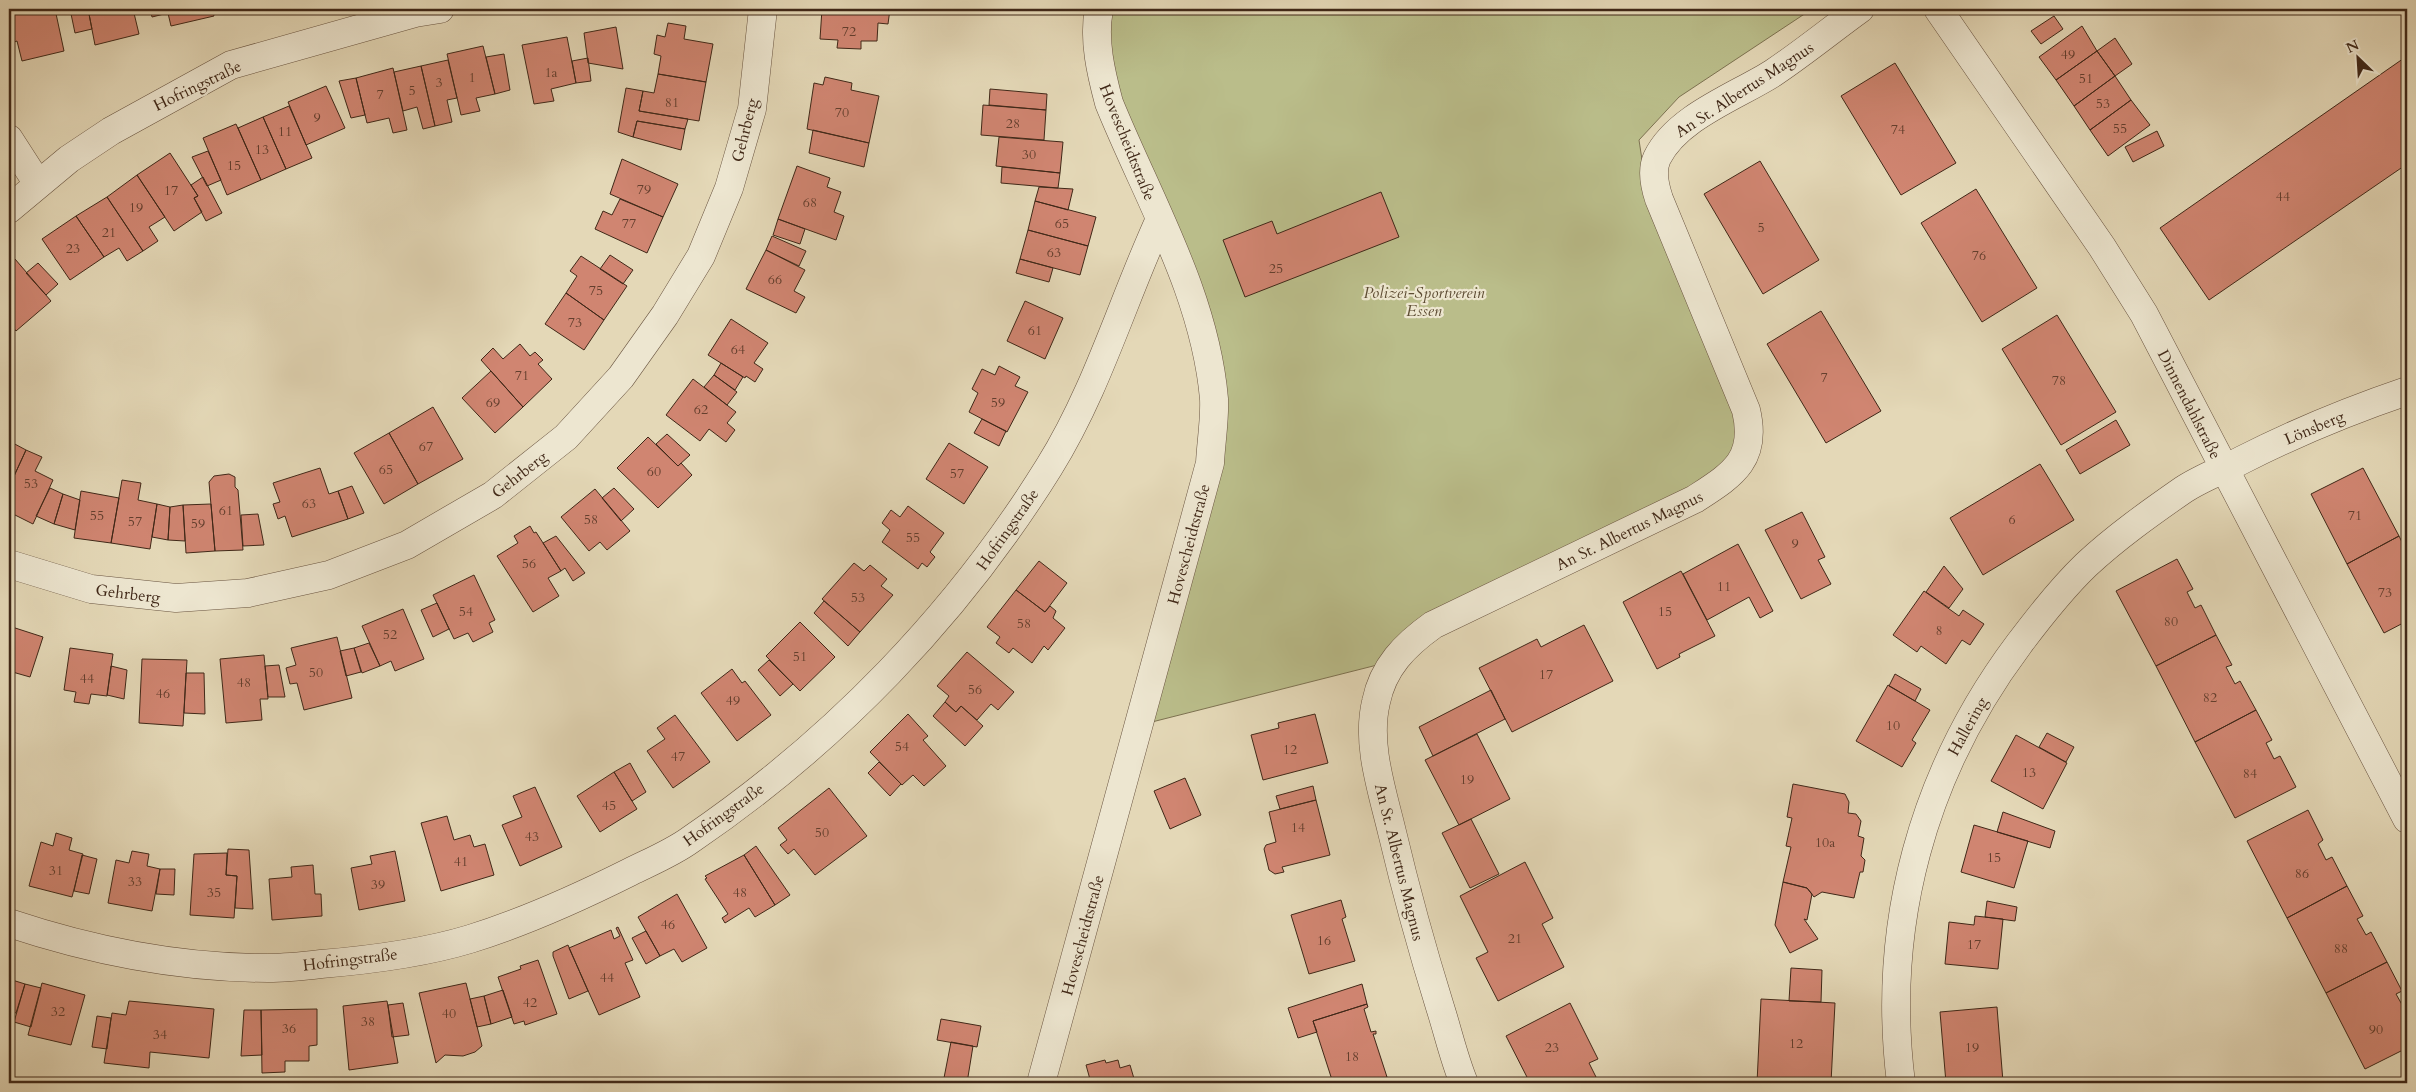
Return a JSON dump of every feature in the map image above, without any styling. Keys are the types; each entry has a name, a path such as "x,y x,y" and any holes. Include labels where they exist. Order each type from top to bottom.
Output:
{"street":[{"name":"Gehrberg","path":"9,564 91,589 176,598 248,593 329,575 408,545 492,495 566,437 621,377 665,316 701,256 729,188 752,108 763,9"},
{"name":"Hovescheidtstraße","path":"1040,1083 1210,463 1214,400 1204,334 1188,288 1107,96 1101,74 1096,26 1099,9"},
{"name":"An St. Albertus Magnus","path":"1464,1083 1410,909 1378,772 1372,728 1376,701 1385,674 1396,656 1411,641 1433,625 1695,499 1723,480 1742,461 1750,430 1746,410 1659,199 1654,182 1656,159 1672,136 1696,118 1774,72 1860,9"},
{"name":"Dinnendahlstraße","path":"1938,9 2102,247 2144,314 2407,819"},
{"name":"Hofringstraße","path":"9,209 38,184 110,131 231,65 424,10"},
{"path":"9,139 38,184"},
{"name":"Hofringstraße","path":"9,923 56,939 152,960 270,968 366,960 468,939 494,930 574,900 688,842 800,757 878,685 950,607 1005,536 1052,463 1098,376 1134,277 1160,219"},
{"name":"Lönsberg","path":"2224,469 2364,405 2407,391"},
{"name":"Hallering","path":"1901,1083 1896,1019 1897,967 1911,869 1926,816 1948,762 1973,713 2004,664 2044,611 2086,566 2155,510 2186,489 2224,469"}],"green space":[{"name":"Polizei-Sportverein Essen","path":"1107,9 1812,9 1679,97 1639,140 1644,173 1747,426 1725,473 1389,662 1144,724 1219,398 1109,83"}],"building":[{"path":"9,9 55,9 64,51 22,61 17,41 9,44"},
{"path":"70,9 88,9 92,29 75,33"},
{"path":"88,9 133,9 139,34 95,45"},
{"path":"150,9 167,9 168,13 152,17"},
{"path":"167,9 212,9 214,16 171,26"},
{"path":"822,9 890,9 888,24 878,23 877,41 861,41 861,49 837,48 838,40 820,39"},
{"path":"2054,16 2063,29 2041,44 2031,31"},
{"path":"668,23 686,26 684,39 713,44 706,82 658,74 661,56 654,54 657,35 665,37"},
{"path":"2082,26 2097,51 2056,80 2039,57"},
{"path":"616,27 623,69 588,63 584,33"},
{"path":"567,37 576,83 551,89 554,101 534,104 522,45"},
{"path":"2115,38 2132,64 2115,76 2097,51"},
{"path":"483,46 495,94 476,98 480,111 461,115 447,54"},
{"path":"2097,51 2115,76 2074,106 2056,80"},
{"path":"504,54 510,90 495,94 486,57"},
{"path":"2407,56 2407,164 2209,300 2160,228"},
{"path":"588,58 591,81 576,83 572,61"},
{"path":"448,60 457,98 447,100 452,122 435,126 421,66"},
{"path":"1895,63 1956,163 1901,195 1841,96"},
{"path":"421,66 435,126 423,129 417,107 403,111 394,72"},
{"path":"393,68 407,130 393,133 389,118 367,123 356,78"},
{"path":"658,74 706,82 699,121 639,111 643,91 654,93"},
{"path":"2115,76 2131,100 2090,130 2074,106"},
{"path":"825,77 852,83 851,90 879,96 869,143 807,129 814,83 823,85"},
{"path":"356,78 365,115 351,118 339,81"},
{"path":"326,86 345,128 306,145 288,102"},
{"path":"626,88 643,91 639,111 688,119 685,129 637,121 633,137 618,132"},
{"path":"990,89 1047,94 1046,110 989,105"},
{"path":"2131,100 2150,125 2108,156 2090,130"},
{"path":"983,105 1046,110 1044,140 981,135"},
{"path":"289,106 312,158 286,169 263,117"},
{"path":"263,117 286,169 261,180 238,128"},
{"path":"637,121 685,129 681,150 633,137"},
{"path":"236,124 261,180 227,195 203,138"},
{"path":"813,130 869,143 864,167 809,153"},
{"path":"2157,131 2164,146 2133,162 2125,147"},
{"path":"999,137 1063,142 1060,173 996,166"},
{"path":"208,151 221,180 207,186 192,157"},
{"path":"170,153 198,196 194,198 202,212 174,231 137,175"},
{"path":"622,159 678,184 663,217 610,194"},
{"path":"1760,161 1819,260 1763,294 1704,194"},
{"path":"797,166 830,178 827,187 841,192 834,212 844,216 836,240 778,219"},
{"path":"1002,167 1060,173 1058,188 1001,183"},
{"path":"137,175 165,217 149,227 158,241 143,251 107,197"},
{"path":"203,177 222,213 206,221 194,198 198,196 191,185"},
{"path":"1039,187 1073,189 1068,210 1035,201"},
{"path":"1976,189 2037,288 1982,322 1921,223"},
{"path":"1381,192 1399,237 1245,297 1223,240 1272,221 1277,234"},
{"path":"107,197 143,251 127,261 119,248 104,257 76,216"},
{"path":"620,199 663,217 647,253 595,229 603,211 612,215"},
{"path":"1035,201 1096,217 1088,246 1028,230"},
{"path":"76,216 104,257 70,280 42,239"},
{"path":"778,219 805,229 800,244 773,235"},
{"path":"1028,230 1088,246 1080,275 1020,259"},
{"path":"772,236 806,251 799,266 766,250"},
{"path":"766,250 805,270 794,291 805,297 796,313 746,289"},
{"path":"610,255 633,270 623,284 600,269"},
{"path":"581,256 627,286 604,320 566,293 577,276 570,271"},
{"path":"15,259 51,301 16,331 9,322 9,264"},
{"path":"1020,259 1053,268 1049,282 1016,273"},
{"path":"38,263 58,284 46,295 26,273"},
{"path":"566,293 604,320 584,350 545,324"},
{"path":"1025,301 1063,318 1045,359 1007,341"},
{"path":"1821,311 1881,411 1826,443 1767,344"},
{"path":"2057,315 2116,412 2061,445 2002,349"},
{"path":"731,319 768,343 754,363 763,369 755,382 746,376 745,378 708,355"},
{"path":"520,344 530,356 535,352 543,360 538,364 552,379 523,407 481,360 493,348 503,359"},
{"path":"721,363 743,377 735,390 714,375"},
{"path":"999,366 1020,377 1015,386 1028,392 1007,432 969,412 978,393 972,389 982,369 995,375"},
{"path":"491,371 523,407 495,433 462,398"},
{"path":"714,375 737,392 727,405 704,387"},
{"path":"693,379 736,412 727,423 735,430 726,442 709,429 700,441 666,415"},
{"path":"433,407 463,459 418,484 389,433"},
{"path":"982,419 1006,431 999,446 974,433"},
{"path":"2116,420 2130,445 2080,474 2066,450"},
{"path":"389,433 418,484 384,504 354,453"},
{"path":"667,434 690,455 678,466 656,444"},
{"path":"648,437 678,466 681,463 692,475 658,508 617,468"},
{"path":"11,442 26,450 9,487 9,447"},
{"path":"949,443 988,467 964,504 926,479"},
{"path":"26,450 42,457 35,471 53,480 33,524 9,512 9,487"},
{"path":"2040,464 2074,520 1983,575 1950,518"},
{"path":"320,468 329,494 338,491 348,519 292,537 285,516 278,519 273,504 280,502 273,483"},
{"path":"2363,468 2399,536 2347,564 2311,494"},
{"path":"229,474 235,477 235,487 238,490 243,550 215,551 209,482 214,476"},
{"path":"122,480 141,483 138,500 157,504 150,549 111,543"},
{"path":"352,486 364,513 348,519 338,491"},
{"path":"50,488 63,494 54,524 36,516"},
{"path":"614,488 634,509 621,521 602,498"},
{"path":"595,489 630,531 607,550 600,542 589,551 561,517"},
{"path":"81,491 119,498 111,543 74,538"},
{"path":"63,494 80,500 75,530 54,524"},
{"path":"157,504 170,507 168,540 152,537"},
{"path":"211,504 215,551 186,553 183,505"},
{"path":"183,505 185,541 168,540 170,507"},
{"path":"908,506 944,533 930,552 935,557 927,567 922,563 918,569 882,542 890,530 882,523 891,510 900,517"},
{"path":"1802,512 1825,557 1818,560 1831,584 1801,599 1765,530"},
{"path":"258,514 264,545 243,546 241,515"},
{"path":"530,526 534,533 536,532 561,571 548,578 559,596 533,612 497,556 518,543 514,536"},
{"path":"556,536 585,573 573,581 565,568 561,571 543,543"},
{"path":"2399,536 2407,552 2407,621 2384,633 2347,564"},
{"path":"1738,544 1773,611 1760,618 1749,597 1707,620 1683,574"},
{"path":"2177,559 2193,589 2187,592 2195,608 2201,605 2216,635 2156,666 2116,591"},
{"path":"1039,561 1067,583 1045,612 1016,590"},
{"path":"854,563 864,571 870,565 887,579 881,586 893,595 860,632 822,599"},
{"path":"1944,566 1963,589 1949,608 1926,592"},
{"path":"1681,571 1715,636 1679,654 1680,657 1657,669 1623,602"},
{"path":"474,575 495,620 489,623 493,632 473,642 468,633 454,639 433,595"},
{"path":"1016,590 1045,612 1050,606 1056,611 1053,618 1065,628 1048,650 1044,646 1032,663 1013,648 1009,653 996,643 1000,637 987,627"},
{"path":"1924,591 1959,616 1963,610 1984,624 1970,645 1962,640 1946,664 1921,646 1917,652 1893,635"},
{"path":"824,601 860,632 848,646 814,613"},
{"path":"437,603 449,629 433,637 421,610"},
{"path":"403,609 424,659 395,671 391,661 380,666 362,626"},
{"path":"800,622 835,657 800,691 766,656"},
{"path":"1584,625 1613,681 1512,732 1479,668 1537,639 1541,647"},
{"path":"9,626 43,637 30,677 9,671"},
{"path":"2216,635 2232,665 2226,667 2235,684 2240,681 2256,710 2195,742 2156,666"},
{"path":"337,637 352,698 304,710 297,683 290,684 286,668 296,665 291,648"},
{"path":"369,643 380,666 362,673 354,648"},
{"path":"70,648 113,654 107,696 91,694 89,704 74,702 76,692 64,690"},
{"path":"354,648 361,672 346,676 340,651"},
{"path":"967,652 1014,692 998,710 991,704 977,720 961,706 956,712 945,702 949,696 937,686"},
{"path":"264,655 268,699 260,699 262,720 226,723 220,659"},
{"path":"142,659 187,660 183,726 139,723"},
{"path":"769,660 793,684 780,696 758,670"},
{"path":"279,665 285,697 268,697 265,666"},
{"path":"111,666 127,670 124,699 107,695"},
{"path":"732,669 742,683 745,681 771,715 737,741 701,693"},
{"path":"186,673 204,673 205,714 184,713"},
{"path":"1895,674 1921,689 1915,701 1889,686"},
{"path":"1888,685 1930,710 1912,740 1916,743 1902,767 1856,741"},
{"path":"1491,690 1505,719 1433,756 1419,727"},
{"path":"945,702 956,712 961,706 983,726 965,746 933,716"},
{"path":"2256,710 2272,740 2266,743 2274,759 2280,756 2296,787 2235,818 2195,742"},
{"path":"908,714 928,736 923,740 946,766 924,786 913,775 902,785 870,752"},
{"path":"1315,714 1328,763 1263,780 1251,735 1279,728 1278,723"},
{"path":"675,715 710,762 673,788 647,751 665,739 657,728"},
{"path":"2047,733 2074,747 2066,762 2039,747"},
{"path":"1477,734 1510,799 1459,825 1425,760"},
{"path":"2016,735 2067,763 2043,809 1991,781"},
{"path":"879,762 901,784 890,796 868,773"},
{"path":"630,763 646,792 632,801 614,772"},
{"path":"614,772 637,809 600,832 577,796"},
{"path":"1185,778 1201,815 1170,829 1154,791"},
{"path":"1793,784 1845,794 1849,802 1848,813 1856,814 1861,821 1858,836 1864,838 1861,856 1865,860 1854,898 1822,892 1814,897 1807,888 1783,882 1791,847 1786,846 1792,818 1787,817"},
{"path":"1313,786 1316,800 1280,809 1276,796"},
{"path":"535,787 562,847 520,866 502,825 522,817 513,796"},
{"path":"829,788 867,836 815,875 794,849 788,854 780,845 787,840 778,828"},
{"path":"1316,800 1330,855 1282,867 1284,872 1275,874 1269,870 1264,849 1266,845 1276,842 1269,812"},
{"path":"2308,810 2323,840 2318,844 2326,860 2332,857 2347,886 2287,918 2247,841"},
{"path":"2003,812 2055,831 2050,848 1997,832"},
{"path":"447,816 454,840 470,835 474,847 485,844 494,875 441,891 421,823"},
{"path":"1471,819 1499,874 1470,888 1442,833"},
{"path":"1974,825 2028,841 2014,888 1961,872"},
{"path":"56,833 72,838 69,850 83,854 72,897 29,886 41,842 53,846"},
{"path":"756,846 790,895 775,905 744,855"},
{"path":"228,849 249,850 253,909 235,908 237,876 226,875"},
{"path":"132,851 149,854 147,866 160,869 152,911 108,903 116,860 129,863"},
{"path":"395,851 405,901 359,910 351,868 372,864 370,856"},
{"path":"227,853 226,875 237,876 234,918 190,915 194,854"},
{"path":"82,855 97,859 89,894 74,891"},
{"path":"744,855 775,905 755,917 749,908 725,923 722,918 728,914 705,879 707,878 705,876"},
{"path":"1525,862 1553,918 1542,924 1564,967 1498,1001 1476,958 1488,952 1460,896"},
{"path":"313,865 315,894 321,894 322,916 272,920 269,879 292,877 291,867"},
{"path":"160,869 175,869 174,895 156,894"},
{"path":"1783,882 1807,888 1812,894 1807,920 1804,919 1818,939 1790,953 1775,925"},
{"path":"2347,886 2363,916 2357,919 2366,935 2371,932 2387,962 2326,993 2287,918"},
{"path":"677,894 707,948 682,962 674,949 660,956 638,917"},
{"path":"1341,900 1346,917 1342,919 1355,961 1309,974 1291,915"},
{"path":"1987,901 2017,907 2015,921 1985,917"},
{"path":"1975,916 2003,919 1998,969 1945,964 1949,922 1974,925"},
{"path":"618,927 633,960 625,963 640,997 599,1015 569,948 611,930 614,939 620,936 616,928"},
{"path":"646,931 660,956 646,964 632,938"},
{"path":"568,945 588,991 569,999 553,956 553,952"},
{"path":"538,960 557,1014 525,1025 524,1021 514,1024 498,977 521,969 520,966"},
{"path":"2387,962 2402,991 2396,994 2405,1010 2407,1009 2407,1048 2365,1069 2326,993"},
{"path":"1791,968 1822,970 1821,1002 1789,1001"},
{"path":"9,979 25,984 16,1013 9,1011"},
{"path":"42,983 85,995 71,1045 28,1035"},
{"path":"466,983 482,1046 475,1052 463,1056 445,1055 436,1063 419,993"},
{"path":"25,984 41,988 31,1027 14,1022"},
{"path":"1362,984 1367,1004 1313,1021 1317,1032 1298,1038 1288,1008"},
{"path":"503,990 512,1017 491,1024 484,996"},
{"path":"484,996 491,1024 477,1027 470,999"},
{"path":"1761,999 1835,1003 1831,1083 1757,1083"},
{"path":"129,1001 214,1009 209,1058 150,1052 149,1068 104,1063 112,1013 126,1015"},
{"path":"387,1001 398,1063 349,1070 343,1006"},
{"path":"403,1003 409,1035 392,1037 388,1005"},
{"path":"1570,1003 1598,1059 1589,1063 1599,1083 1530,1083 1506,1036"},
{"path":"1367,1004 1368,1007 1364,1009 1371,1032 1376,1031 1376,1034 1373,1034 1387,1077 1367,1083 1333,1083 1313,1021"},
{"path":"1997,1007 2003,1082 1946,1083 1940,1012"},
{"path":"317,1009 317,1045 309,1046 309,1061 285,1061 285,1072 262,1073 261,1010"},
{"path":"244,1010 261,1010 262,1055 241,1056"},
{"path":"97,1016 111,1018 107,1049 92,1047"},
{"path":"941,1019 981,1026 977,1047 937,1040"},
{"path":"951,1042 973,1046 967,1083 943,1083"},
{"path":"1105,1060 1106,1063 1118,1060 1120,1068 1130,1065 1135,1082 1139,1081 1140,1083 1091,1083 1086,1065"}]}
